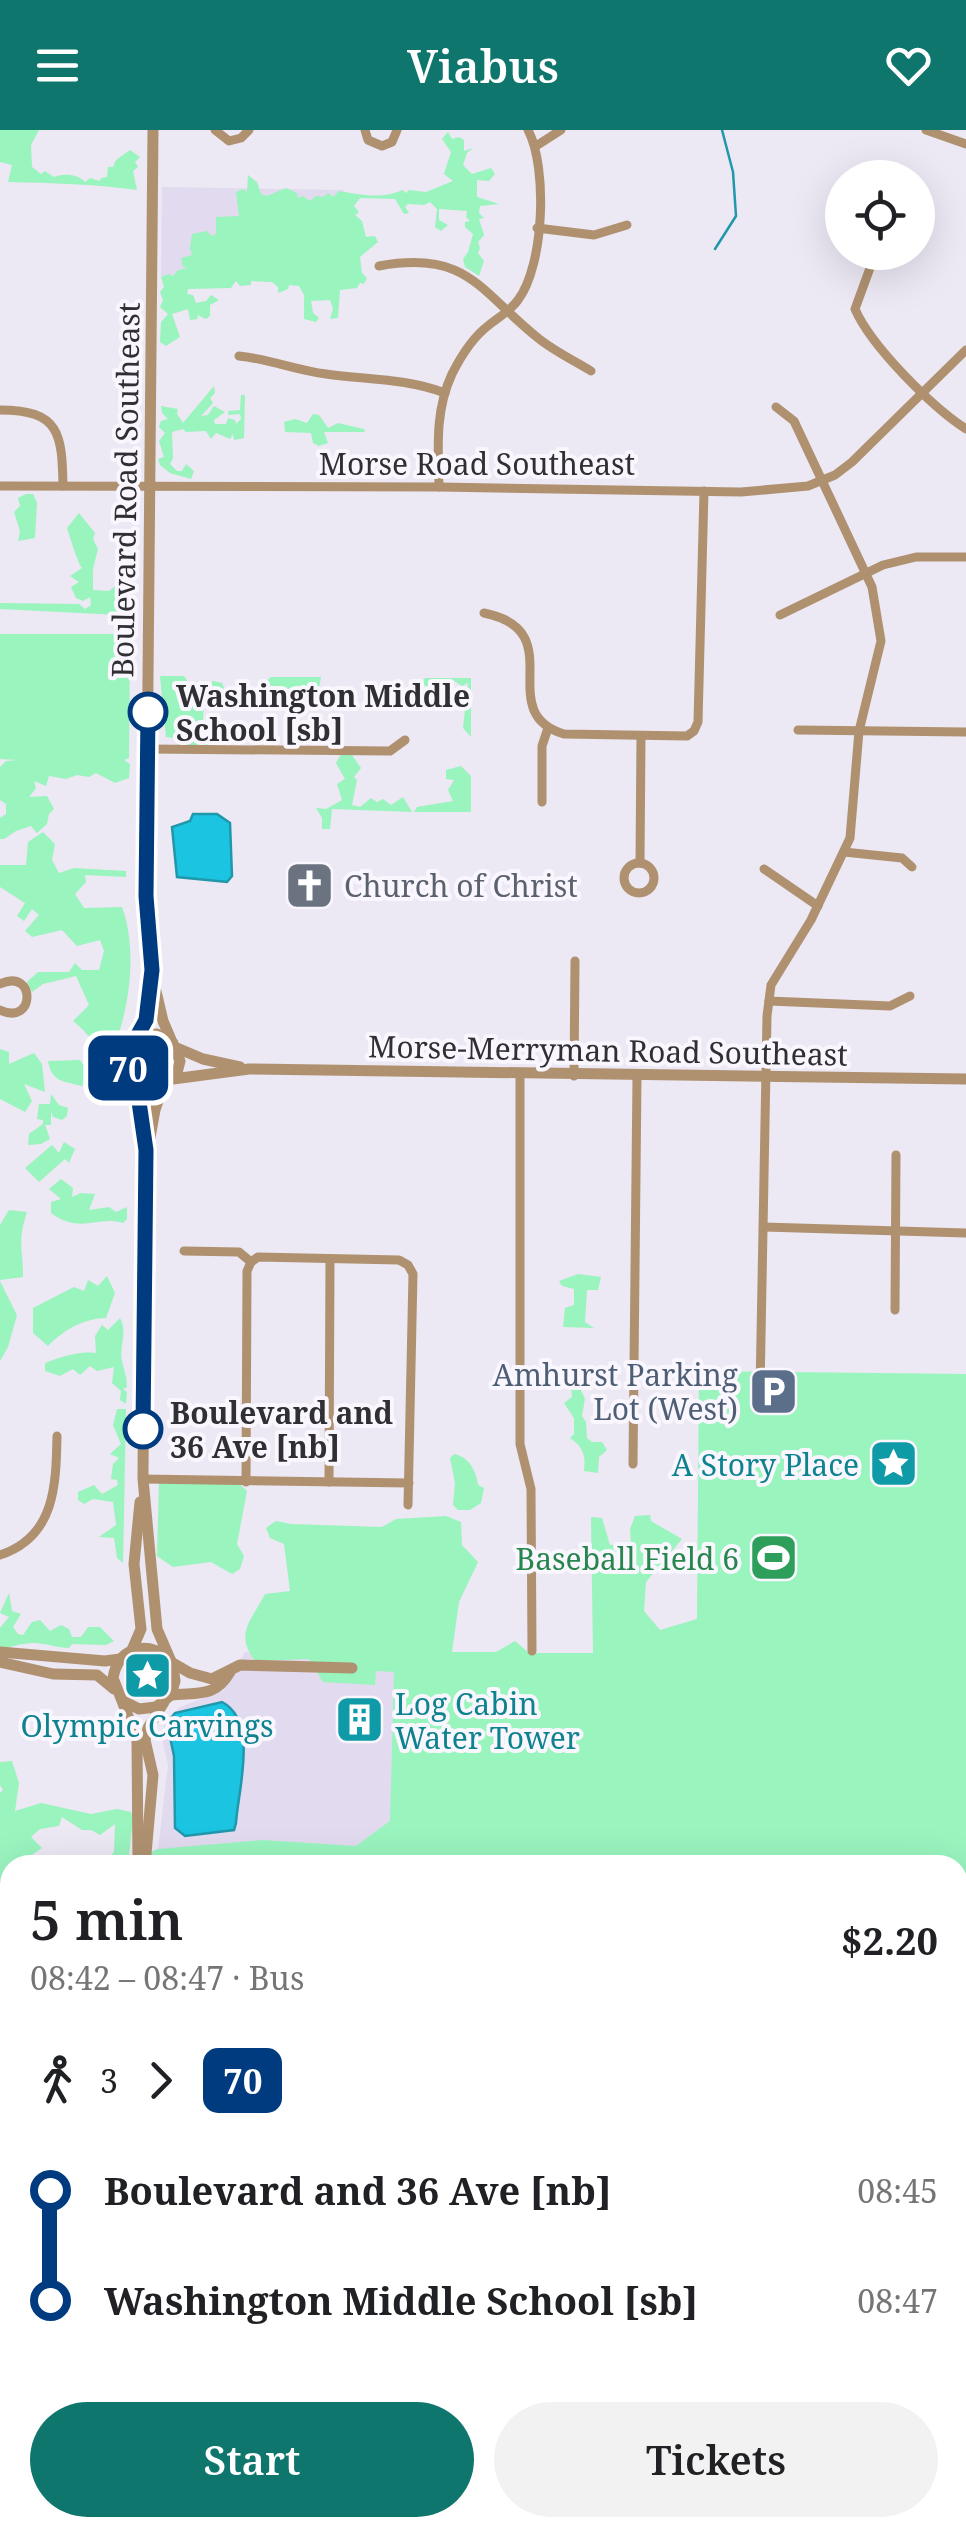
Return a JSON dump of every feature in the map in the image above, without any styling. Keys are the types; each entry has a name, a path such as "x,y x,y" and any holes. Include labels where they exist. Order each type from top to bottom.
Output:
{"street":[{"name":"Boulevard Road Southeast","path":"153,130 146,896 160,1012 175,1046"},
{"path":"214,130 229,140 241,138 249,130"},
{"path":"364,130 368,140 382,146 392,142 397,130"},
{"path":"440,487 438,434 444,393 466,349 508,310 530,280 542,178 536,146 528,130"},
{"path":"536,146 562,130"},
{"path":"926,130 966,144"},
{"path":"537,228 594,235 626,225"},
{"path":"378,266 417,262 454,270 488,289 538,338 591,370"},
{"path":"869,270 855,309 871,336 922,392 966,429"},
{"path":"823,480 852,462 966,350"},
{"path":"240,356 264,358 325,374 402,381 444,393"},
{"path":"760,1390 771,985 818,906 850,838 858,731 881,642 878,605 866,573 794,421 776,407"},
{"path":"0,410 34,412 55,428 62,448 62,486"},
{"name":"Morse Road Southeast","path":"0,486 704,491 771,490 808,486 823,480"},
{"path":"484,613 506,618 525,635 530,656 532,709 548,728 564,734 686,736 698,722 704,491"},
{"path":"780,615 901,560 966,557"},
{"path":"542,802 542,746 548,728"},
{"path":"798,730 966,732"},
{"path":"640,863 642,736"},
{"path":"149,749 390,751 406,740"},
{"path":"844,852 902,858 912,867"},
{"path":"764,869 818,906"},
{"path":"574,961 574,1076"},
{"name":"Boulevard Road Southeast","path":"138,1038 148,1013 152,970"},
{"path":"0,984 8,980 18,982 28,997 18,1013 0,1010"},
{"path":"769,1001 890,1006 910,996"},
{"path":"143,1855 153,1776 145,1740 175,1681 156,1629 143,1479 146,1150 128,1055 138,1038 157,1034 175,1046 180,1061 168,1082 146,1150"},
{"name":"Morse-Merryman Road Southeast","path":"175,1046 202,1058 249,1069"},
{"name":"Morse-Merryman Road Southeast","path":"168,1082 249,1069 966,1079"},
{"path":"129,1072 144,1086 168,1082"},
{"path":"520,1075 520,1444 531,1488 532,1651"},
{"path":"633,1464 637,1076"},
{"path":"895,1310 896,1155"},
{"path":"764,1227 966,1234"},
{"path":"184,1251 239,1252 251,1262"},
{"path":"246,1482 247,1271 251,1262 258,1257 399,1260 413,1274 408,1505"},
{"path":"329,1482 330,1258"},
{"path":"0,1555 29,1540 48,1515 56,1476 57,1436"},
{"path":"143,1479 409,1483"},
{"path":"132,1650 141,1629 134,1564 143,1479"},
{"path":"0,1652 105,1661 132,1650 154,1649 201,1678 212,1679 230,1672"},
{"path":"120,1658 113,1678 137,1739 142,1855"},
{"path":"0,1662 53,1674 97,1675 121,1699 139,1708 222,1687 236,1666 352,1668"}],"shaded area":[{"path":"162,187 344,190 343,280 161,277"},
{"path":"245,1652 399,1653 399,1850 158,1849 168,1765 164,1721 180,1707 223,1690"}],"green space":[{"path":"0,130 39,130 31,145 32,167 41,174 45,171 54,177 71,175 85,182 107,177 108,167 113,167 130,150 140,157 133,171 137,190 8,182 12,165 0,162"},
{"path":"448,132 452,139 464,140 464,151 473,148 463,165 472,174 491,168 495,174 489,181 477,180 477,197 499,204 480,206 484,235 478,242 478,253 484,261 479,276 465,267 463,259 473,234 465,227 465,222 470,221 467,211 439,209 439,220 448,225 441,231 435,227 437,209 430,202 408,204 405,207 409,213 404,214 395,199 360,198 354,206 359,212 355,215 362,221 366,237 375,236 378,242 360,257 362,273 367,278 364,284 340,290 338,318 330,319 330,300 311,301 313,313 319,318 316,322 304,319 304,295 299,286 289,285 278,293 272,282 251,281 251,285 240,286 236,281 231,288 188,289 187,294 193,295 196,303 211,295 219,300 210,305 210,316 206,319 197,315 198,319 190,320 188,309 172,314 180,337 166,346 160,342 161,322 168,314 160,307 164,287 161,277 173,276 188,267 183,267 181,258 192,255 192,234 207,231 212,236 216,234 216,217 239,216 236,192 247,192 248,175 257,182 261,194 267,196 286,188 297,193 298,198 303,196 310,201 328,193 333,197 339,191 378,196 403,190 426,192 453,181 444,174 451,152 442,139"},
{"path":"214,386 215,393 210,398 213,403 201,416 208,415 214,406 225,412 214,420 215,424 226,424 228,418 236,424 240,414 228,415 228,411 240,410 241,395 245,395 244,438 234,440 233,434 230,439 216,433 211,439 206,431 183,429 172,432 170,464 177,471 182,471 186,464 194,471 191,479 170,473 158,459 164,457 159,441 165,433 159,427 161,421 168,419 161,406 178,409 183,423"},
{"path":"313,414 319,415 328,428 338,423 365,432 324,432 328,443 319,446 313,443 311,433 285,432 284,422 295,419 307,423"},
{"path":"33,494 37,503 35,538 18,541 20,531 14,512 20,506 18,498"},
{"path":"79,513 95,533 93,539 98,549 93,590 133,586 130,613 0,609 0,603 79,604 85,609 91,605 90,597 83,601 76,598 71,587 79,582 70,576 82,568 67,528"},
{"path":"0,634 123,634 130,639 129,758 124,760 130,764 129,778 115,783 96,773 66,779 49,776 46,786 34,781 36,788 29,797 47,796 54,809 47,824 37,833 31,826 4,839 0,839 0,818 6,814 6,804 0,800 0,767 6,761 18,760 0,759"},
{"path":"160,676 184,676 189,683 198,681 204,687 213,681 222,683 226,692 218,703 204,698 203,720 217,745 204,754 166,737"},
{"path":"271,677 321,677 318,695 291,688 285,692 281,708 275,710 273,691 265,682"},
{"path":"425,678 471,678 471,737 463,728 468,683 462,686 453,680 437,693 421,683"},
{"path":"350,752 361,768 354,777 357,780 352,805 360,807 371,798 377,802 383,799 391,805 403,797 412,812 332,809 330,829 322,829 322,818 316,808 326,809 342,800 337,784 345,779 336,763 341,754"},
{"path":"461,766 471,776 471,812 414,812 417,807 453,801 448,790 454,780 446,779 446,770"},
{"path":"43,832 55,844 52,860 59,873 74,868 126,871 126,877 85,875 86,882 75,894 84,908 122,907 129,937 126,1003 119,1033 102,1033 110,1065 102,1079 91,1063 90,1039 73,1021 89,1005 76,976 43,984 32,992 27,982 38,972 69,972 75,963 82,970 99,970 104,951 100,940 77,946 62,930 32,937 25,931 39,915 32,909 24,921 17,916 25,903 0,887 0,865 26,865 28,842"},
{"path":"0,1049 9,1052 9,1064 34,1053 42,1064 45,1092 24,1084 32,1101 25,1112 0,1099"},
{"path":"80,1060 90,1081 82,1086 56,1077 48,1061"},
{"path":"51,1094 59,1105 68,1108 67,1116 62,1120 53,1117 51,1111 51,1125 45,1125 50,1139 28,1145 29,1134 43,1124 43,1120 37,1119 39,1104 50,1104"},
{"path":"64,1142 75,1149 69,1163 65,1159 39,1182 25,1168 52,1145 59,1153"},
{"path":"61,1179 73,1188 72,1197 95,1194 89,1210 109,1207 116,1212 127,1207 127,1219 123,1223 80,1224 51,1213 51,1202 61,1199 49,1189"},
{"path":"9,1210 27,1212 21,1238 23,1277 0,1280 0,1225"},
{"path":"578,1274 601,1277 598,1290 587,1290 585,1322 594,1328 563,1327 565,1308 574,1305 574,1289 559,1281"},
{"path":"107,1276 115,1293 106,1318 75,1326 48,1346 33,1333 33,1308 74,1287 84,1291 88,1280 98,1286"},
{"path":"0,1281 17,1315 0,1361"},
{"path":"120,1318 126,1404 120,1400 121,1391 112,1383 114,1367 97,1371 90,1366 80,1375 73,1369 60,1376 45,1371 45,1363 96,1353 95,1336 102,1325 108,1330"},
{"path":"699,1371 966,1374 966,1855 146,1855 158,1849 262,1840 356,1846 390,1821 394,1672 376,1671 375,1685 323,1682 309,1659 255,1661 249,1651 247,1627 265,1594 290,1591 284,1544 270,1538 266,1528 276,1521 382,1527 396,1519 446,1516 461,1522 462,1545 478,1562 459,1602 452,1652 496,1652 515,1641 529,1653 593,1653 591,1517 602,1518 610,1545 631,1544 630,1529 635,1516 650,1515 651,1521 682,1539 646,1582 644,1611 660,1630 697,1619"},
{"path":"574,1375 585,1399 582,1416 587,1438 602,1442 607,1450 599,1457 598,1473 584,1471 583,1452 570,1438 574,1434 574,1418 564,1403 572,1397 570,1378"},
{"path":"117,1409 126,1409 123,1563 117,1558 114,1538 99,1537 116,1525 113,1502 93,1499 84,1504 78,1500 78,1492 94,1485 102,1494 118,1485 117,1480 111,1479 113,1464 119,1458 110,1454 121,1444 113,1425"},
{"path":"454,1454 468,1461 478,1485 484,1488 481,1503 470,1510 458,1510 453,1505 455,1483 450,1458"},
{"path":"159,1479 237,1482 247,1491 237,1544 244,1556 240,1569 232,1574 211,1562 173,1567 157,1556"},
{"path":"9,1593 12,1611 21,1614 13,1627 18,1634 23,1635 32,1622 40,1620 50,1631 61,1625 69,1629 72,1637 81,1637 88,1627 100,1627 114,1641 106,1645 72,1644 69,1648 37,1643 0,1650 0,1628 9,1617 0,1613"},
{"path":"148,1661 160,1666 165,1678 160,1690 148,1695 136,1690 131,1678 136,1666"},
{"path":"12,1761 19,1783 15,1811 41,1803 91,1814 117,1809 131,1812 129,1855 112,1855 115,1824 100,1835 82,1830 62,1817 59,1826 40,1829 31,1837 42,1848 32,1855 0,1855 0,1762"}],"water":[{"path":"193,814 217,814 230,823 232,876 227,882 177,877 172,827 190,821"},
{"path":"222,1702 233,1711 243,1740 236,1823 234,1830 185,1836 175,1828 174,1756 167,1723 175,1713"}],"waterway":[{"path":"715,249 736,216 733,172 722,130"}],"bus line":[{"name":"70","path":"143,1429 146,1150 138,1095 127,1061 148,1013 152,970 146,896 148,712"}],"place":[{"name":"Washington Middle School [sb]","path":"148,712"},
{"name":"Church of Christ","path":"309,885"},
{"name":"Amhurst Parking Lot (West)","path":"773,1391"},
{"name":"Boulevard and 36 Ave [nb]","path":"143,1429"},
{"name":"A Story Place","path":"894,1464"},
{"name":"Baseball Field 6","path":"774,1558"},
{"name":"Olympic Carvings","path":"147,1676"},
{"name":"Log Cabin Water Tower","path":"360,1720"}]}
